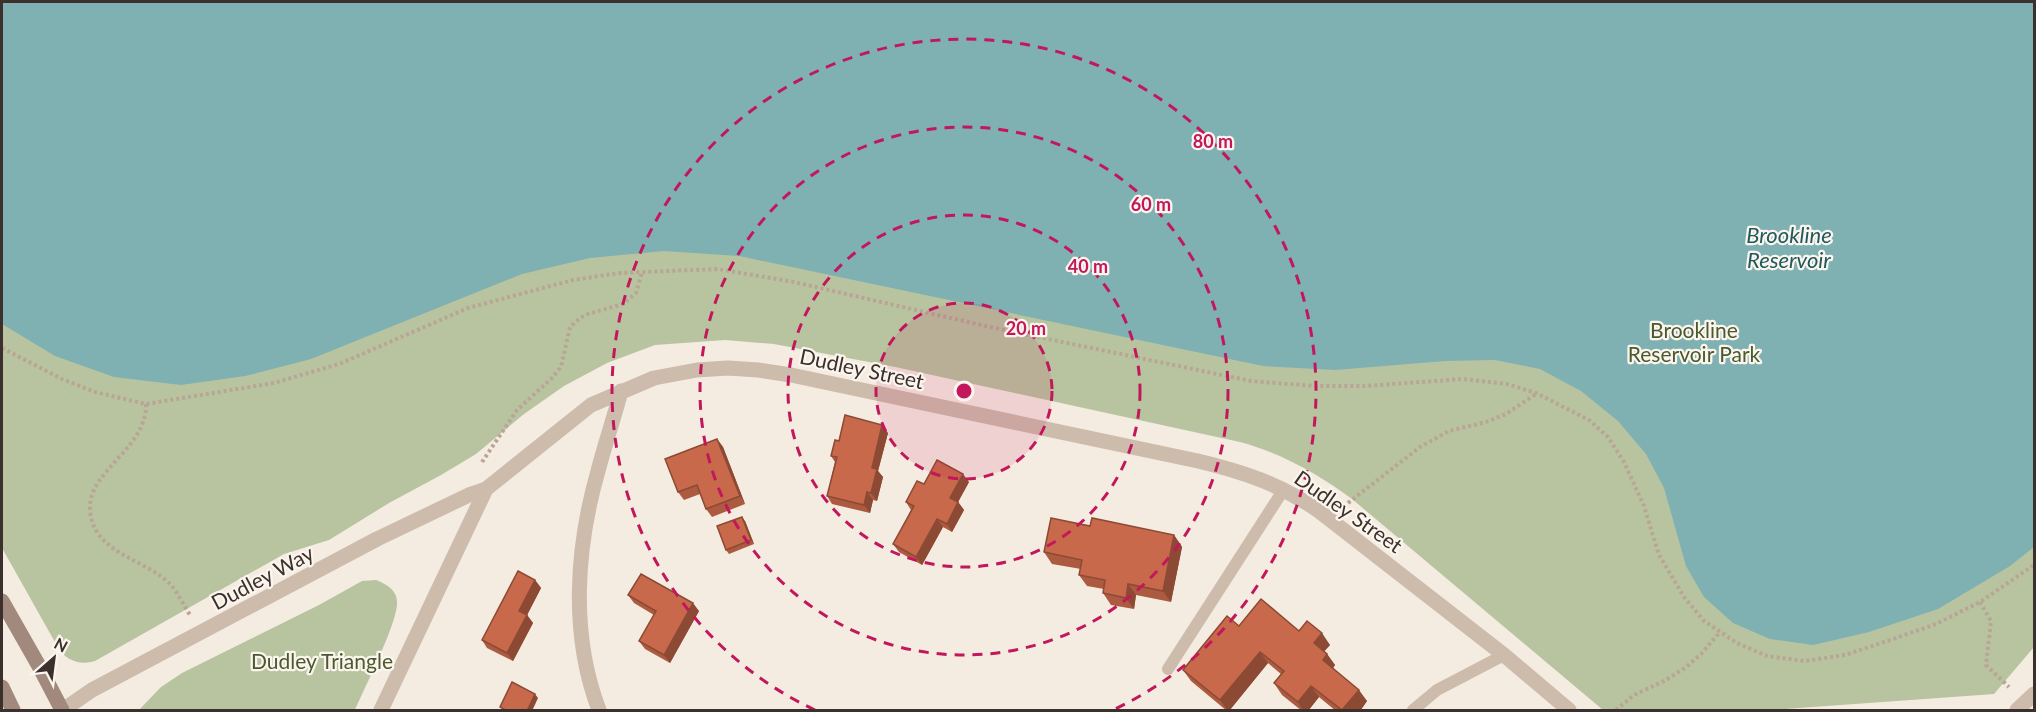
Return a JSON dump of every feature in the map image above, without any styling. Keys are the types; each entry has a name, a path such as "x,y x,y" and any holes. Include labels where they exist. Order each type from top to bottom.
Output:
{"main road":[{"path":"2,601 62,711"},
{"path":"2,687 13,711"}],"street":[{"name":"Dudley Street","path":"381,711 486,489 591,405 654,378 697,370 728,368 758,370 814,379 1198,461 1237,471 1284,489 1319,511 1504,655 1569,711"},
{"path":"599,711 591,689 581,641 580,578 597,472 621,391"},
{"name":"Dudley Way","path":"62,711 102,685 377,539 486,489"},
{"path":"2017,711 2034,694"}],"lane":[{"path":"1168,669 1284,489"},
{"path":"1413,711 1437,690 1504,655"}],"path":[{"path":"2,348 62,379 95,392 146,404 274,383 339,363 468,308 573,280 620,273 718,269 794,282 978,324 1251,381 1314,386 1365,386 1463,379 1507,384 1536,393 1589,420 1608,437 1624,462 1644,506 1659,555 1684,597 1704,621 1737,643 1767,656 1805,661 1845,655 1886,642 1936,624 1980,602 2034,565"},
{"path":"481,464 517,410 561,367 570,327 588,314 624,304 636,293 642,272"},
{"path":"1348,503 1420,447 1449,431 1486,422 1506,414 1536,393"},
{"path":"146,404 144,422 136,438 104,474 93,495 89,506 91,519 102,538 112,548 156,573 171,585 193,621"},
{"path":"1980,602 1991,621 1986,665 2010,688"},
{"path":"1616,711 1634,695 1685,668 1720,632"}],"green space":[{"name":"Brookline Reservoir","path":"2,2 2034,2 2034,647 1994,694 1770,710 1603,710 1352,499 1326,481 1270,452 1240,442 895,367 774,344 725,340 655,345 607,363 564,386 524,414 476,454 329,540 284,554 95,661 76,662 60,651 2,548"},
{"name":"Dudley Triangle","path":"376,580 395,594 396,612 387,639 355,710 139,710 161,687 182,673 319,605 362,581"}],"water":[{"name":"Brookline Reservoir","path":"2,2 2034,2 2034,547 2010,566 1938,609 1869,632 1813,645 1770,639 1733,623 1704,597 1686,566 1664,488 1646,454 1618,421 1581,391 1540,369 1495,360 1445,361 1335,370 1263,366 739,256 664,251 590,258 522,274 311,359 245,376 181,385 114,377 55,356 2,324"}],"building":[{"path":"845,415 882,425 872,468 877,469 871,493 867,492 864,505 827,496 837,457 831,456 835,440 839,441"},
{"path":"717,439 740,496 706,509 697,485 678,492 665,459"},
{"path":"937,460 963,474 950,498 958,502 947,524 937,519 916,557 893,544 914,506 906,502 917,481 924,484"},
{"path":"742,517 751,540 726,550 717,526"},
{"path":"1051,518 1090,526 1092,518 1174,535 1163,591 1128,584 1126,598 1103,593 1105,580 1079,575 1082,560 1044,552"},
{"path":"518,571 535,580 519,611 527,615 507,653 482,640"},
{"path":"641,574 693,603 664,655 639,641 656,611 628,595"},
{"path":"1261,599 1299,631 1307,621 1322,633 1314,643 1327,654 1323,660 1359,690 1342,710 1311,686 1298,702 1274,683 1284,671 1260,652 1220,700 1183,670 1227,616 1239,626"},
{"path":"512,682 535,694 527,711 507,711 500,707"}],"park label":[{"name":"Brookline Reservoir Park","path":"1694,341"}]}
